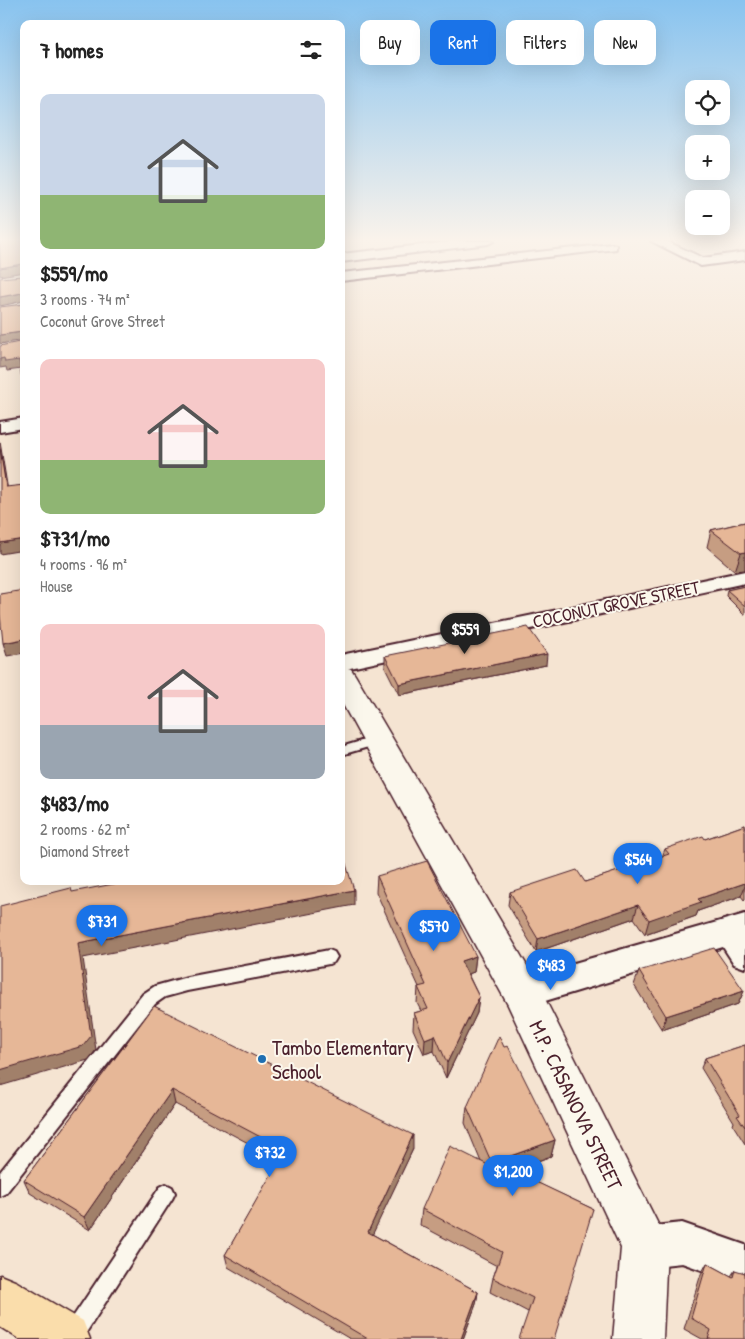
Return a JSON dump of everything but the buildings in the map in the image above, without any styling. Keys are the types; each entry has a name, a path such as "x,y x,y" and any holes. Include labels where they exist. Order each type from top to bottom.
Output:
{"highway":[{"path":"0,1299 65,1339"}],"street":[{"path":"0,427 20,424"},
{"name":"COCONUT GROVE STREET","path":"345,661 745,577"},
{"name":"M.P. CASANOVA STREET","path":"345,682 522,993 644,1247 638,1339"},
{"path":"522,993 740,938"},
{"path":"644,1247 682,1243 745,1265"}],"lane":[{"path":"345,751 378,740"},
{"path":"0,1187 149,999 160,991 187,984 329,957"},
{"path":"70,1339 166,1194"}],"place":[{"name":"Tambo Elementary School","path":"262,1059"}]}
